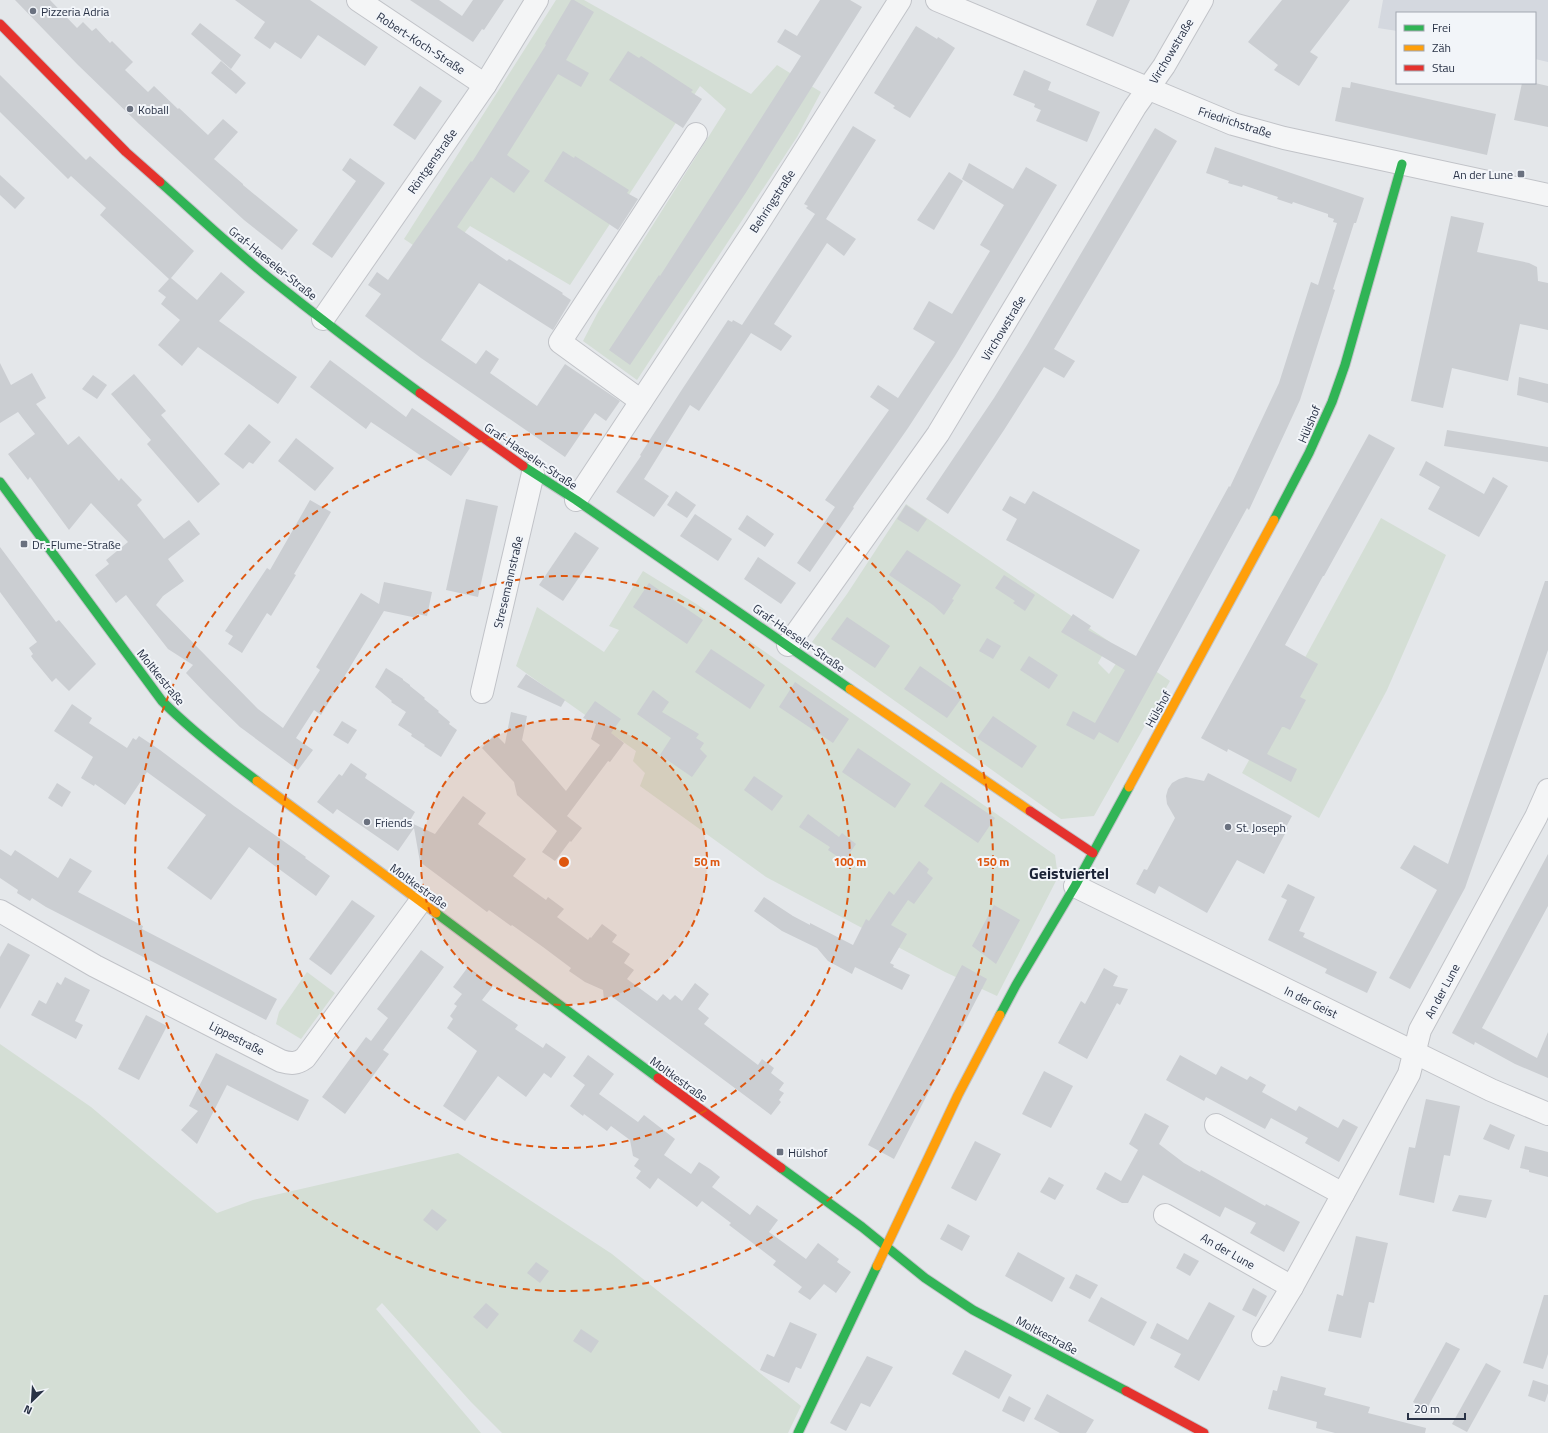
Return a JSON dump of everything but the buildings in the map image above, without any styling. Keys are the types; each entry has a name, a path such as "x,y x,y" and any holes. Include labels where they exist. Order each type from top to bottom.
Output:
{"street":[{"name":"Robert-Koch-Straße","path":"358,0 485,85"},
{"name":"Röntgenstraße","path":"323,319 485,85 537,0"},
{"name":"Behringstraße","path":"576,500 756,226 900,0"},
{"name":"Friedrichstraße","path":"937,0 1233,124 1284,138 1548,195"},
{"name":"Virchowstraße","path":"788,645 938,434 1135,107 1164,66 1202,0"},
{"name":"Graf-Haeseler-Straße","path":"0,24 126,152 267,276 323,319 355,346 533,473 576,500 947,756 1093,853"},
{"path":"641,401 560,342 696,134"},
{"name":"Hülshof","path":"886,1246 958,1095 1010,997 1075,886 1258,551 1309,453 1332,402 1345,365 1402,164"},
{"name":"Stresemannstraße","path":"482,692 533,473"},
{"name":"Moltkestraße","path":"0,482 162,701 185,724 217,752 862,1227 924,1278 974,1310 1204,1433"},
{"name":"An der Lune","path":"1264,1335 1409,1074 1420,1030 1542,820 1548,790"},
{"name":"In der Geist","path":"1075,886 1415,1051 1491,1090 1548,1114"},
{"name":"Lippestraße","path":"0,911 95,966 281,1061 299,1063 306,1058 420,902"},
{"path":"1216,1125 1343,1194"},
{"name":"An der Lune","path":"1165,1215 1292,1287"},
{"path":"798,1433 886,1246"}],"shaded area":[{"path":"556,0 584,0 751,94 777,65 821,92 797,137 637,380 583,341 598,312 726,109 700,86 570,285 470,226 440,263 404,239"},
{"path":"1383,0 1548,0 1548,62 1536,59 1536,12 1396,12 1396,31 1378,28"},
{"path":"906,504 1110,642 1098,663 1109,674 1125,650 1170,681 1094,816 1061,819 812,642 847,594"},
{"path":"1381,518 1446,555 1387,690 1319,818 1242,773"},
{"path":"643,571 698,605 1055,855 1058,877 997,996 945,972 766,877 640,786 645,773 633,761 636,751 516,666 537,607 604,652 619,630 609,626"},
{"path":"307,972 335,993 301,1039 276,1024 279,1012"},
{"path":"0,1044 91,1107 217,1213 253,1200 458,1153 612,1254 801,1406 788,1433 502,1433 471,1402 382,1303 376,1309 481,1433 0,1433"}],"traffic: fast":[{"path":"1274,520 1309,453 1332,402 1345,365 1402,164"},
{"path":"160,182 268,277 343,336 420,393"},
{"path":"523,466 576,500 850,689"},
{"path":"0,482 162,701 208,743 257,781"},
{"path":"1000,1015 1016,985 1075,886 1129,787"},
{"path":"436,913 658,1078"},
{"path":"781,1168 862,1227 925,1278 973,1310 1126,1391"},
{"path":"798,1433 877,1266"}],"traffic: slow":[{"path":"1129,787 1274,520"},
{"path":"850,689 1030,811"},
{"path":"257,781 436,913"},
{"path":"877,1266 958,1095 1000,1015"}],"traffic: jam":[{"path":"0,24 126,152 160,182"},
{"path":"420,393 523,466"},
{"path":"1030,811 1093,853"},
{"path":"658,1078 781,1168"},
{"path":"1126,1391 1204,1433"}],"place":[{"name":"Pizzeria Adria","path":"33,11"},
{"name":"Koball","path":"130,109"},
{"name":"An der Lune","path":"1521,174"},
{"name":"Dr.-Flume-Straße","path":"24,544"},
{"name":"Friends","path":"367,822"},
{"name":"St. Joseph","path":"1228,827"},
{"name":"Hülshof","path":"780,1152"}],"district":[{"name":"Geistviertel","path":"1069,873"}]}
